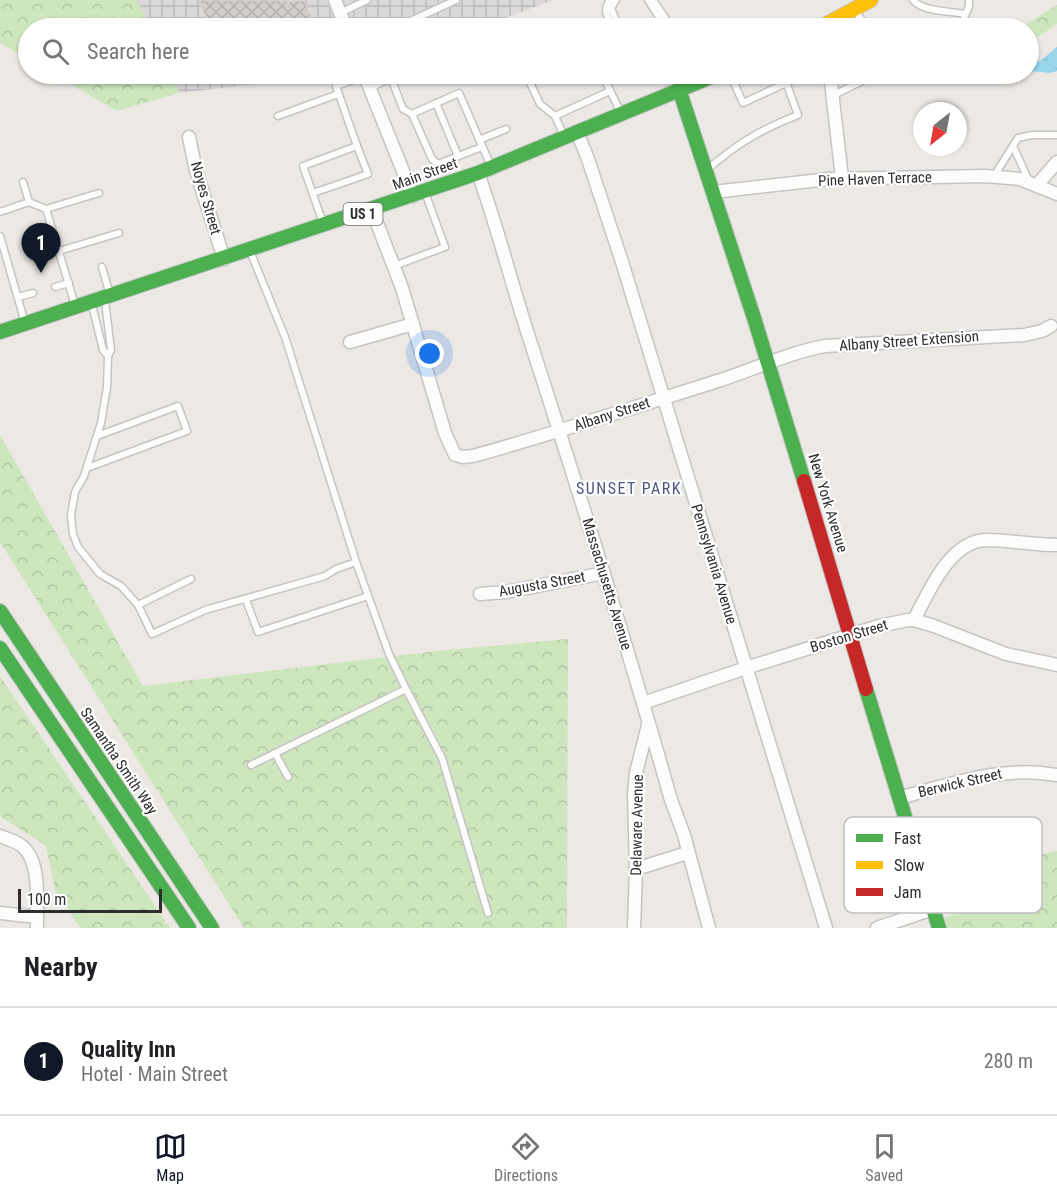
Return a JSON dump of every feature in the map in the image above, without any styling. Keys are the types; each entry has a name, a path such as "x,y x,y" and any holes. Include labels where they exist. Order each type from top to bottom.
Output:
{"main road":[{"path":"839,18 871,0"},
{"name":"Main Street","path":"0,332 419,194 621,114 687,84"},
{"name":"New York Avenue","path":"679,89 768,363 906,817"},
{"name":"Samantha Smith Way","path":"0,611 212,928"},
{"path":"0,648 189,928"},
{"name":"New York Avenue","path":"934,913 939,928"}],"street":[{"path":"335,0 342,18"},
{"path":"368,84 419,194"},
{"path":"831,84 842,178"},
{"name":"Pennsylvania Avenue","path":"571,134 598,190 826,928"},
{"name":"Noyes Street","path":"189,137 196,171 224,259"},
{"path":"1034,183 1057,162"},
{"name":"Massachusetts Avenue","path":"484,169 492,212 520,309 643,703 709,928"},
{"name":"Pine Haven Terrace","path":"712,192 842,178 994,177 1034,183 1057,194"},
{"path":"350,342 413,324 372,210"},
{"name":"Albany Street","path":"413,324 439,415 455,455 463,457 559,431 768,363"},
{"name":"Albany Street Extension","path":"768,363 796,352 825,346 1024,335 1042,331 1051,326"},
{"path":"1057,545 983,540 964,545 948,561 914,620 1006,654 1057,665"},
{"name":"Augusta Street","path":"480,594 506,592 603,573"},
{"name":"Boston Street","path":"643,703 879,626 914,620"},
{"name":"Delaware Avenue","path":"634,928 636,869 634,794 636,773 649,723"},
{"name":"Berwick Street","path":"900,798 998,773 1024,771 1057,775"},
{"path":"0,836 17,842 29,854 36,880 37,922 0,913"},
{"path":"636,869 687,853"},
{"path":"877,928 921,913"}],"lane":[{"path":"340,13 367,0"},
{"path":"417,18 456,0"},
{"path":"608,18 606,5 610,0"},
{"path":"615,18 611,8 616,0"},
{"path":"648,0 660,18"},
{"path":"653,0 665,18"},
{"path":"913,0 916,4 931,9 965,14"},
{"path":"964,18 969,0"},
{"path":"855,10 860,18"},
{"path":"313,193 368,174 338,94 336,86 345,84"},
{"path":"393,84 403,109 411,114 432,159 438,164 458,156 506,129"},
{"path":"531,84 540,104 555,116 571,134"},
{"path":"607,84 621,114"},
{"path":"677,84 679,89"},
{"path":"734,84 742,103 784,84"},
{"path":"706,171 728,152 767,127 798,115 786,84"},
{"path":"832,96 856,84"},
{"path":"555,116 610,91"},
{"path":"411,114 459,93 481,143 484,169"},
{"path":"278,116 338,94"},
{"path":"436,103 458,156"},
{"path":"994,177 1020,136 1057,135"},
{"path":"324,226 303,166 357,146"},
{"path":"1013,146 1034,183"},
{"path":"23,182 28,202"},
{"path":"0,212 28,202 46,209 99,193"},
{"path":"394,266 445,247 419,194"},
{"path":"46,209 76,306"},
{"path":"59,251 119,232"},
{"path":"0,236 26,323"},
{"path":"250,251 285,337 356,562 389,654 442,758 488,913"},
{"path":"102,267 103,350 108,356"},
{"path":"55,287 69,283"},
{"path":"18,297 33,293"},
{"path":"102,298 111,350 108,356 107,387 101,423 87,468 75,492 71,515 73,534 78,547 100,574 121,586 138,605 152,634 205,610 324,576 356,562"},
{"path":"87,468 187,431 178,406 97,436"},
{"path":"138,605 191,579"},
{"path":"246,600 258,632 368,596"},
{"path":"251,765 406,689"},
{"path":"275,753 288,777"}],"shaded area":[{"path":"137,0 553,0 505,18 145,18"},
{"path":"175,84 256,84 179,93"}],"green space":[{"path":"0,0 137,0 145,18 18,18 18,53 0,43"},
{"path":"1057,5 1057,24 1039,36 1039,18 1036,18"},
{"path":"70,84 175,84 179,93 117,111"},
{"path":"0,435 143,686 437,651 568,639 567,928 244,928 0,542"},
{"path":"0,676 170,928 80,928 55,890 46,846 0,816"},
{"path":"1057,851 1057,928 947,928 944,918 958,913 1042,913 1042,854"}],"water":[{"path":"1057,47 1057,71 1039,72 1040,61"}],"building":[{"path":"199,0 286,0 287,2 304,0 311,18 206,18"}],"traffic: fast":[{"path":"0,332 478,173 694,84"},
{"path":"679,89 755,321 804,481"},
{"path":"0,611 212,928"},
{"path":"0,648 189,928"},
{"path":"866,689 905,817"},
{"path":"934,913 939,928"}],"traffic: slow":[{"path":"838,18 871,0"}],"traffic: jam":[{"path":"804,481 866,689"}],"place":[{"name":"Quality Inn","path":"41,273"}],"district":[{"name":"SUNSET PARK","path":"629,488"}]}
